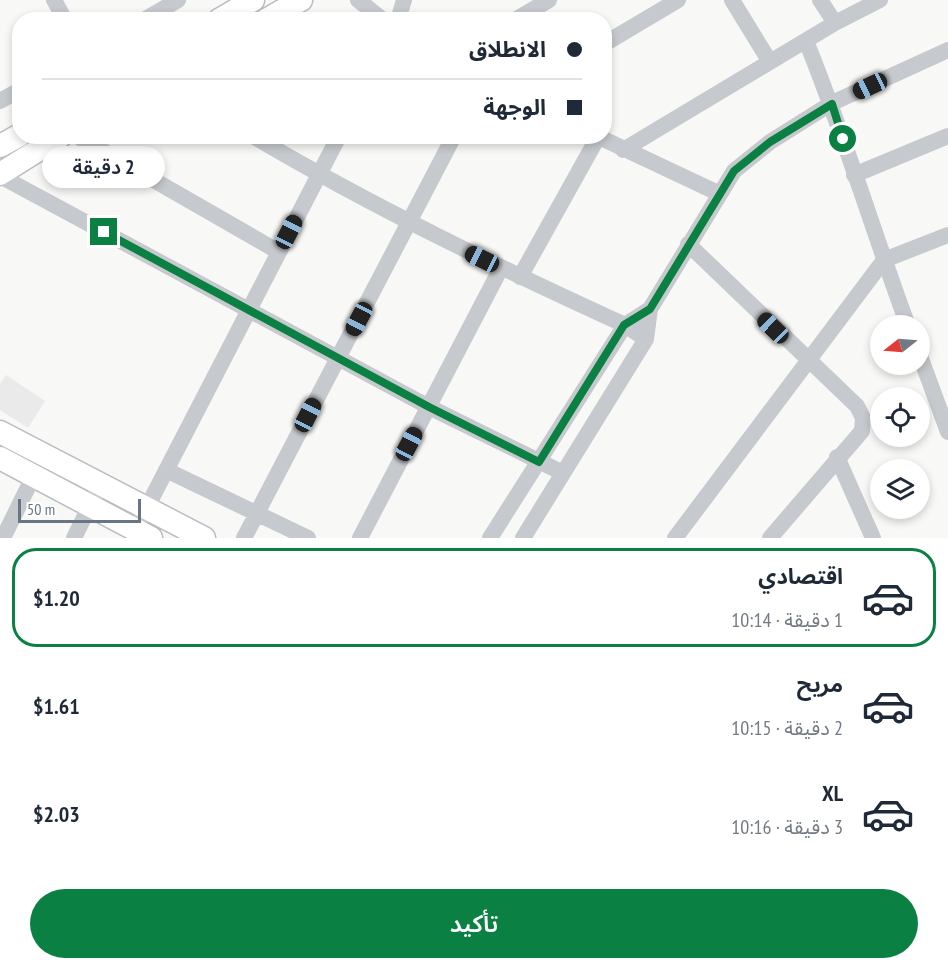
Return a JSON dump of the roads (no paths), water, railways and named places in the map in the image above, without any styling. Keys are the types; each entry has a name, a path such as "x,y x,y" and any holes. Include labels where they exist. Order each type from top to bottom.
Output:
{"main road":[{"path":"233,12 253,0"},
{"path":"280,12 301,0"},
{"path":"0,175 48,144"},
{"path":"2,446 34,475 146,509 204,538"},
{"path":"2,446 95,495 143,533"}],"street":[{"path":"158,12 178,0"},
{"path":"358,0 373,12"},
{"path":"529,12 549,0"},
{"path":"612,39 678,0"},
{"path":"732,0 770,62"},
{"path":"820,0 835,23"},
{"path":"623,150 835,23 880,0"},
{"path":"806,41 832,104 854,175 904,315"},
{"path":"523,538 646,339 650,309 718,193 734,171 770,142 832,104 948,50"},
{"path":"854,175 948,136"},
{"path":"91,144 279,252"},
{"path":"267,144 409,223 624,325 646,339"},
{"path":"143,533 146,509 335,144"},
{"path":"244,538 450,144"},
{"path":"520,277 593,144"},
{"path":"611,144 718,193"},
{"path":"0,175 429,407 563,473"},
{"path":"675,538 884,260 948,236"},
{"path":"688,244 857,406 862,418 862,431 837,457 770,538"},
{"path":"360,538 501,268"},
{"path":"496,536 624,325 650,309"},
{"path":"927,375 948,432"},
{"path":"837,457 873,538"},
{"path":"166,470 258,512 308,538"},
{"path":"3,538 34,475"},
{"path":"74,538 95,495"}]}
